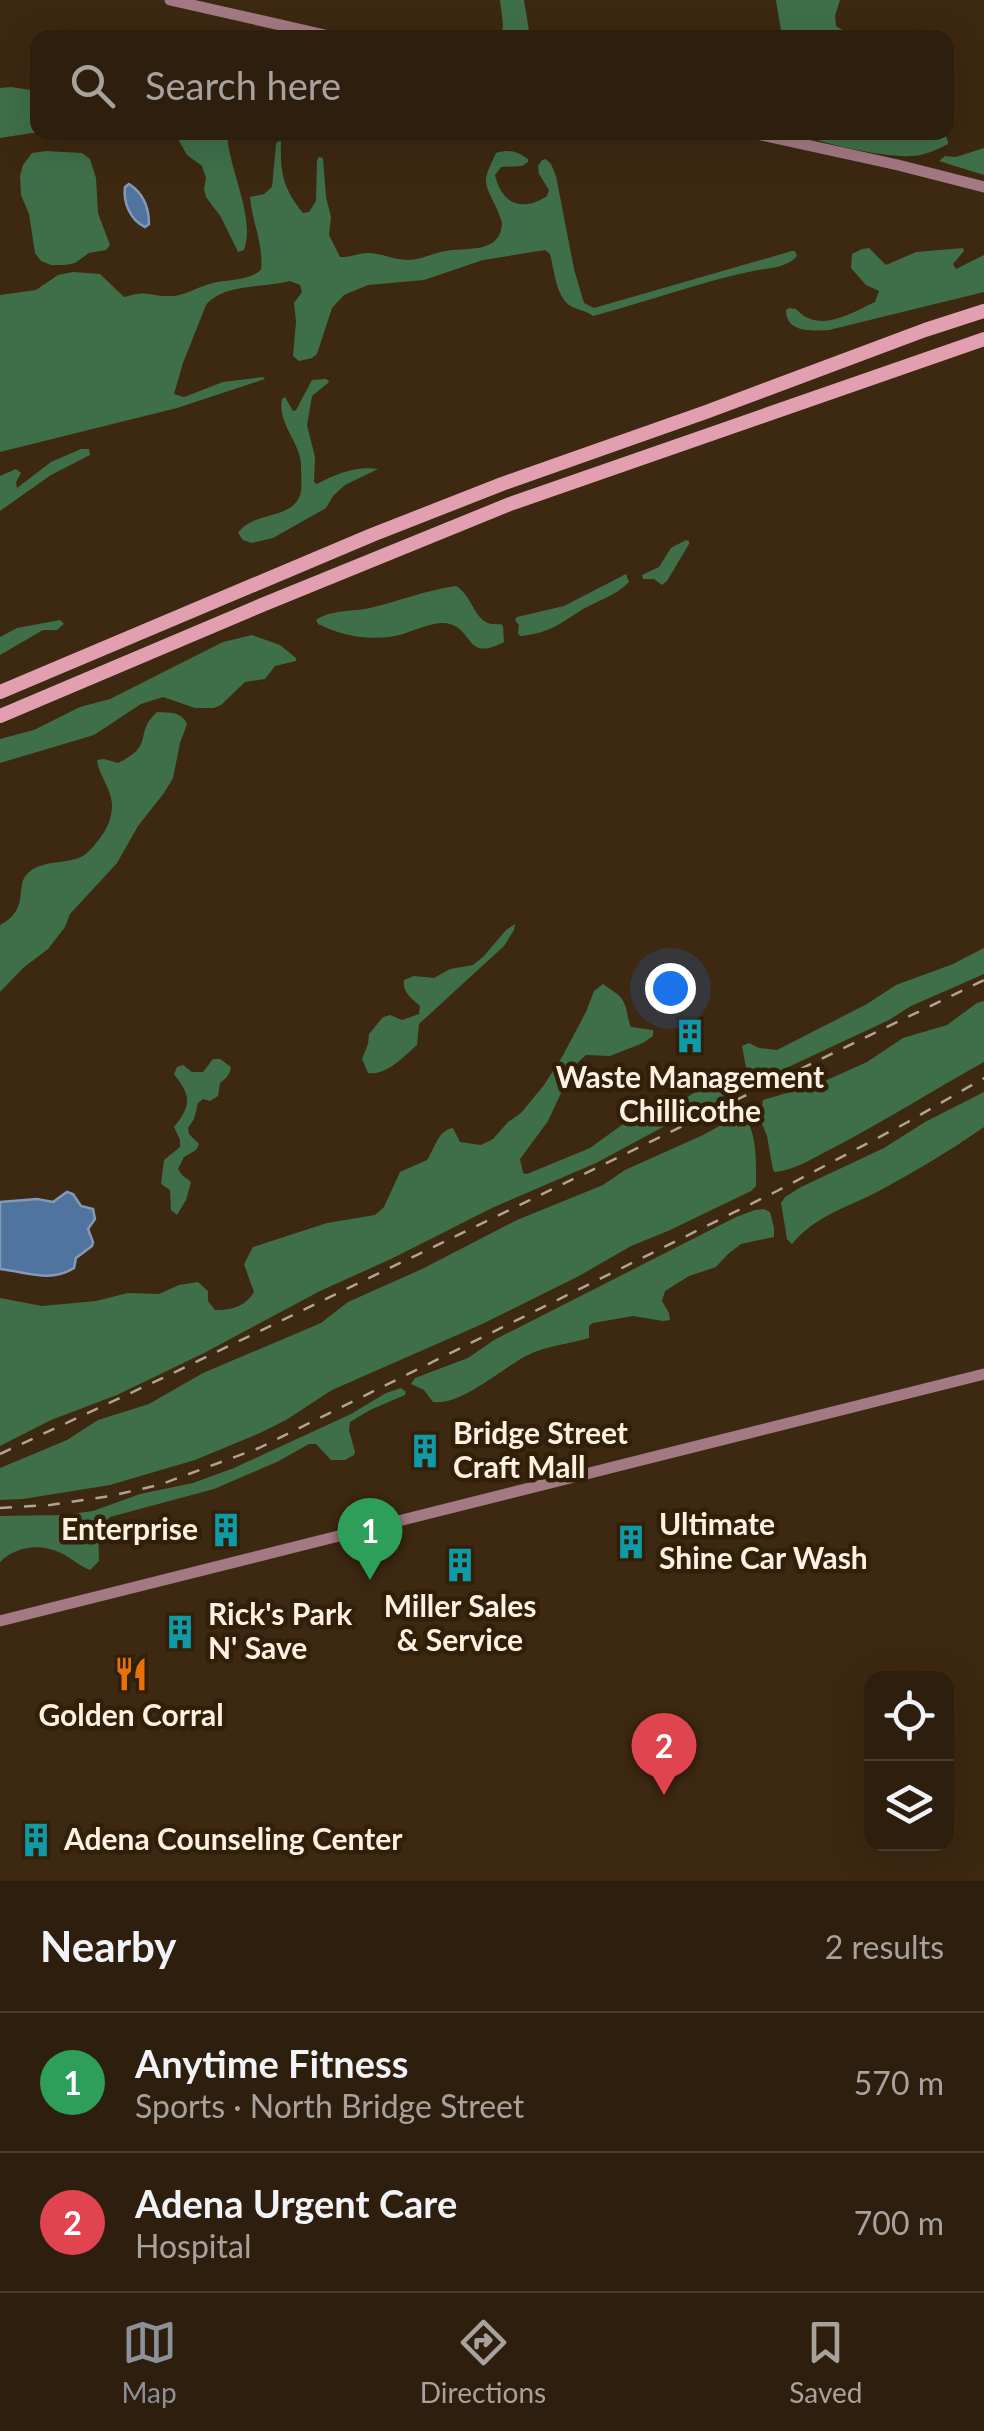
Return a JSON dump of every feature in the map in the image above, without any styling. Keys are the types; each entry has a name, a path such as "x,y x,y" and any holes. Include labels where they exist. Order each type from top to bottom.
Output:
{"highway":[{"path":"0,692 372,534 984,311"},
{"path":"0,716 510,504 984,339"}],"main road":[{"path":"170,0 303,30"},
{"path":"784,140 984,188"},
{"path":"0,1621 984,1374"}],"green space":[{"path":"500,0 524,0 529,30 502,30"},
{"path":"776,0 840,0 835,16 836,26 843,30 781,30"},
{"path":"0,88 30,90 30,133 0,138"},
{"path":"179,140 228,140 247,223 244,250 238,252 206,197 202,166 187,155"},
{"path":"819,140 948,141 915,156"},
{"path":"281,141 284,180 303,213 309,212 316,201 317,160 323,158 331,217 329,235 340,257 370,253 413,260 495,241 502,224 486,176 496,153 509,151 528,159 522,166 501,167 495,175 503,193 515,203 530,204 547,196 549,190 538,166 546,159 551,164 584,303 594,308 792,251 797,256 783,265 593,316 565,301 550,254 545,250 483,260 424,280 368,285 344,295 332,308 317,354 299,361 293,356 294,303 302,292 300,285 290,281 234,290 206,305 174,394 184,397 223,382 265,379 177,408 0,452 0,295 36,290 58,275 73,272 100,274 124,297 144,293 176,296 255,274 261,270 261,252 250,197 264,194 272,187 276,145"},
{"path":"984,148 984,175 939,161 945,156 956,157"},
{"path":"32,153 82,153 90,159 96,178 98,213 110,245 106,250 89,253 65,265 41,261 35,253 20,176"},
{"path":"869,248 886,265 916,252 963,248 953,264 956,269 984,255 984,292 829,330 801,329 790,323 786,310 789,308 824,321 875,302 879,291 866,285 851,268 852,254"},
{"path":"326,379 328,383 312,396 307,425 315,457 314,482 354,470 378,469 345,485 326,508 273,538 252,543 243,540 238,533 245,526 291,507 301,488 300,458 283,417 282,399 285,397 296,410 312,380"},
{"path":"89,449 90,455 51,475 0,511 0,476 16,469 21,473 17,488 51,462"},
{"path":"686,540 689,544 667,581 662,585 654,579 643,579 642,575 659,567 671,548"},
{"path":"626,574 629,582 624,587 558,625 530,635 518,633 517,617 564,606"},
{"path":"456,586 480,617 503,626 504,642 483,649 458,628 445,623 371,638 338,632 316,620 329,614"},
{"path":"60,620 64,624 57,630 43,630 0,655 0,637 17,628"},
{"path":"252,635 280,645 296,661 275,666 265,679 245,682 214,708 195,708 163,697 141,704 94,735 0,763 0,739 34,730 80,707 110,699 223,642"},
{"path":"157,712 178,715 187,724 173,778 117,863 70,914 48,949 0,992 0,925 10,919 19,905 24,878 40,866 81,857 96,843 111,816 112,804 97,760 118,763 130,757 141,745 146,727"},
{"path":"515,924 504,946 419,1024 417,1045 388,1068 368,1073 362,1059 369,1034 383,1017 390,1015 402,1020 419,1014 420,1006 406,992 404,980 414,976 434,978 450,969 473,965"},
{"path":"984,948 984,974 911,1006 763,1081 753,1083 748,1078 742,1046 749,1043 777,1050 896,985"},
{"path":"603,984 624,1001 631,1027 653,1030 653,1036 610,1056 586,1055 573,1067 548,1121 520,1159 523,1173 590,1148 633,1117 686,1098 715,1079 726,1078 733,1085 727,1094 596,1163 320,1291 204,1353 0,1446 0,1298 42,1306 96,1301 128,1293 159,1294 198,1282 208,1291 208,1301 215,1310 242,1304 254,1292 244,1264 253,1247 327,1223 375,1215 384,1207 400,1172 427,1160 448,1129 453,1128 460,1142 481,1145 493,1139 544,1085 594,991"},
{"path":"984,1001 984,1062 812,1159 790,1169 773,1170 760,1119 763,1100 818,1084 867,1062 903,1038 947,1025"},
{"path":"213,1059 231,1067 220,1083 218,1096 198,1103 188,1128 199,1144 184,1157 178,1169 191,1182 177,1215 171,1210 170,1190 161,1184 164,1160 180,1147 174,1127 187,1100 174,1074 183,1065 192,1072 203,1072"},
{"path":"984,1092 984,1127 905,1177 821,1219 792,1244 787,1239 781,1203 785,1197"},
{"path":"739,1110 750,1126 755,1145 756,1186 751,1191 631,1246 480,1325 332,1390 260,1433 195,1460 110,1485 0,1500 0,1468 67,1440 98,1420 149,1404 203,1373 321,1323 348,1302 517,1220 603,1185 625,1170 723,1124"},
{"path":"764,1209 770,1212 774,1237 741,1244 716,1267 689,1276 665,1291 662,1301 670,1320 633,1316 593,1323 589,1326 589,1338 533,1353 468,1393 444,1402 433,1402 424,1390 411,1384 415,1378 468,1358 494,1340 736,1217"},
{"path":"401,1388 405,1395 350,1422 355,1452 345,1460 331,1460 316,1444 309,1444 214,1489 110,1517 98,1529 99,1561 90,1570 45,1548 21,1549 0,1562 0,1516 93,1511 140,1494 193,1483 234,1468"}],"water":[{"path":"129,184 146,207 149,224 145,227 135,220 126,204 125,187"},
{"path":"67,1192 81,1206 93,1209 95,1219 88,1229 92,1246 76,1258 74,1268 47,1276 0,1269 0,1202 53,1202"}],"railway":[{"path":"0,1454 984,980"},
{"path":"0,1508 50,1505 159,1485 259,1448 777,1191 984,1078"}],"place":[{"name":"Waste Management Chillicothe","path":"690,1036"},
{"name":"Bridge Street Craft Mall","path":"425,1451"},
{"name":"Enterprise","path":"226,1530"},
{"name":"Ultimate Shine Car Wash","path":"631,1542"},
{"name":"Miller Sales & Service","path":"460,1565"},
{"name":"Anytime Fitness","path":"370,1580"},
{"name":"Rick's Park N' Save","path":"180,1632"},
{"name":"Golden Corral","path":"131,1674"},
{"name":"Adena Urgent Care","path":"664,1795"},
{"name":"Adena Counseling Center","path":"36,1840"}]}
